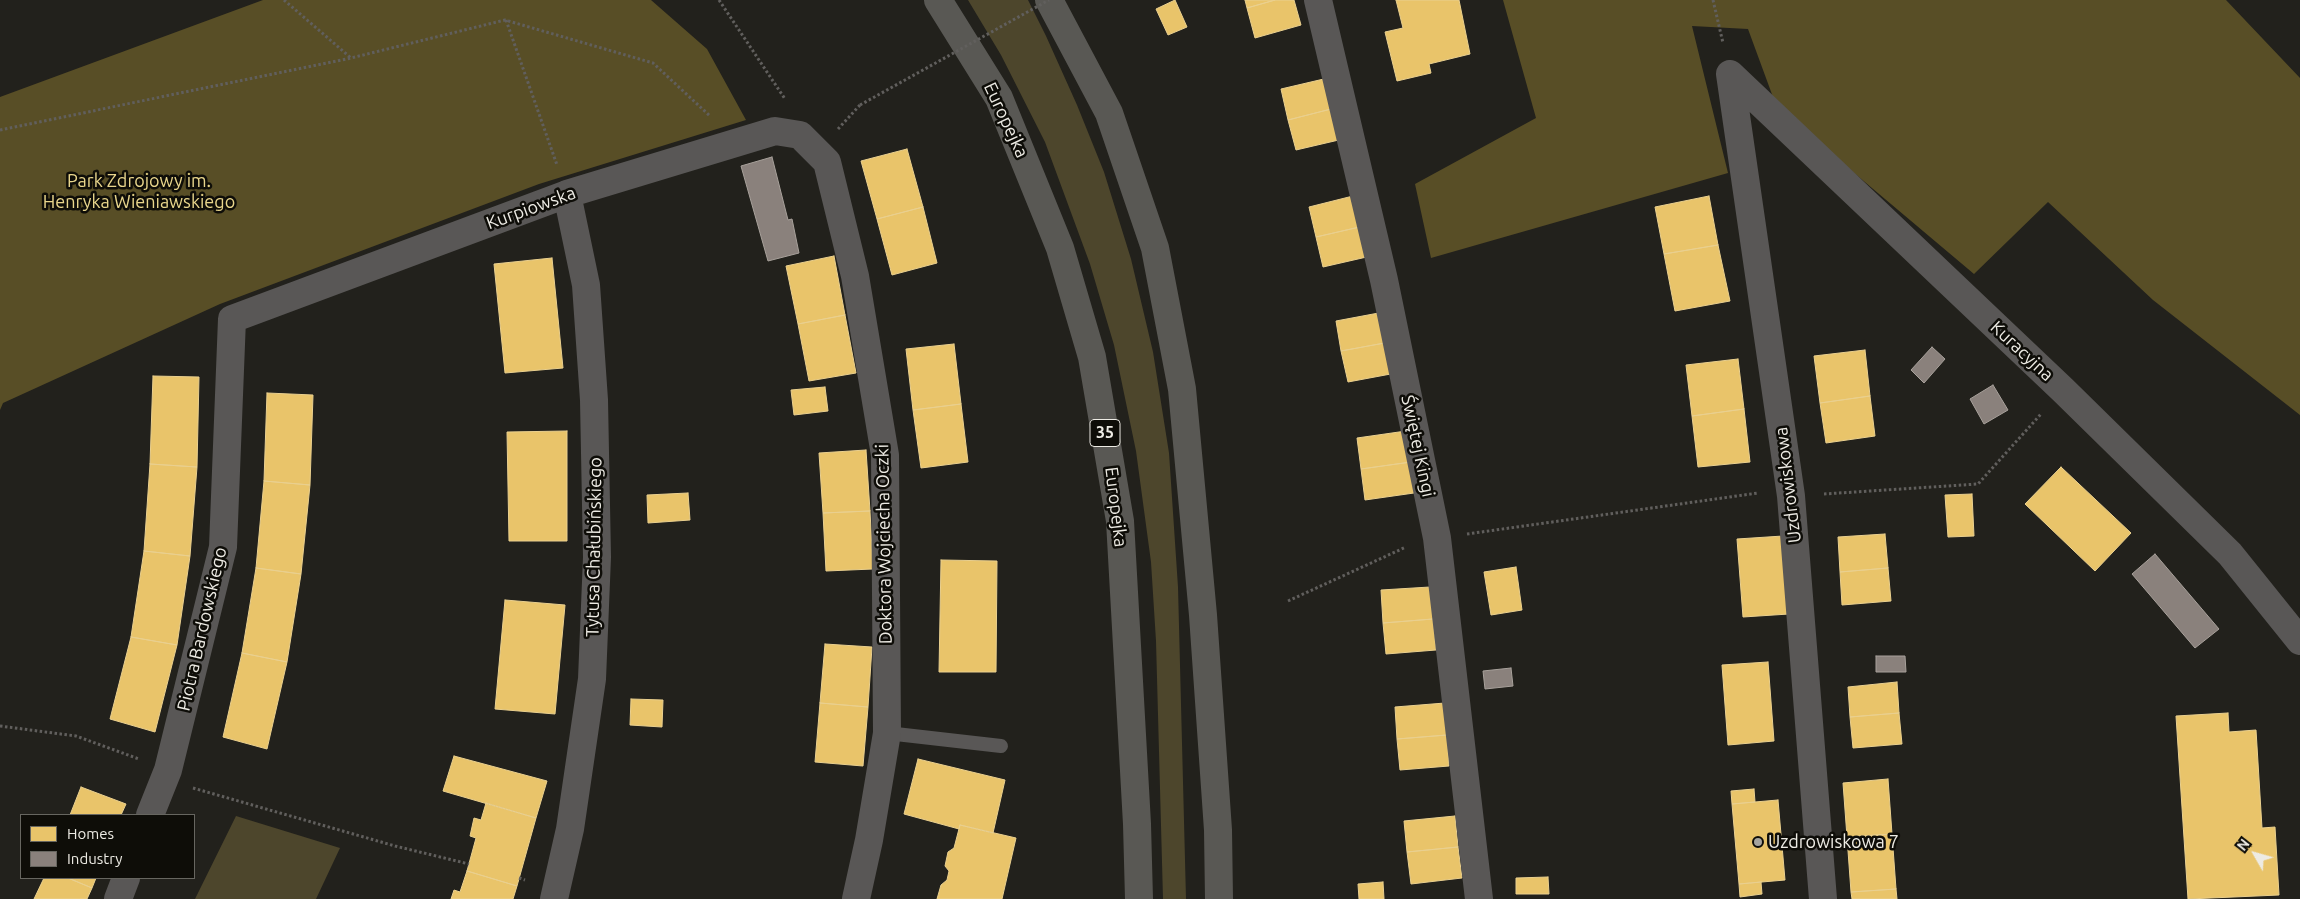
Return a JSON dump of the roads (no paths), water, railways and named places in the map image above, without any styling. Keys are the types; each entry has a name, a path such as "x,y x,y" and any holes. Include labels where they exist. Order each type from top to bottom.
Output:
{"main road":[{"name":"Europejka","path":"938,0 999,98 1060,248 1092,357 1120,521 1137,824 1139,899"},
{"path":"1049,0 1108,113 1155,248 1182,389 1203,615 1218,830 1219,899"}],"street":[{"name":"Świętej Kingi","path":"1318,0 1384,280 1437,538 1479,899"},
{"name":"Uzdrowiskowa","path":"1730,74 1791,496 1824,899"},
{"name":"Kuracyjna","path":"1730,74 2063,390 2230,554 2300,641"},
{"name":"Kurpiowska","path":"232,319 567,194 739,143 775,130 800,134 826,162"},
{"name":"Doktora Wojciecha Oczki","path":"826,162 855,276 885,455 887,733 869,840 856,899"},
{"name":"Tytusa Chałubińskiego","path":"554,899 570,829 592,678 597,557 594,400 586,285 567,194"},
{"name":"Piotra Bardowskiego","path":"150,814 166,775 223,547 232,319"},
{"path":"118,899 126,879"}],"lane":[{"path":"887,733 1001,746"}],"place":[{"name":"Uzdrowiskowa 7","path":"1758,842"}],"park label":[{"name":"Park Zdrojowy im. Henryka Wieniawskiego","path":"139,191"}]}
